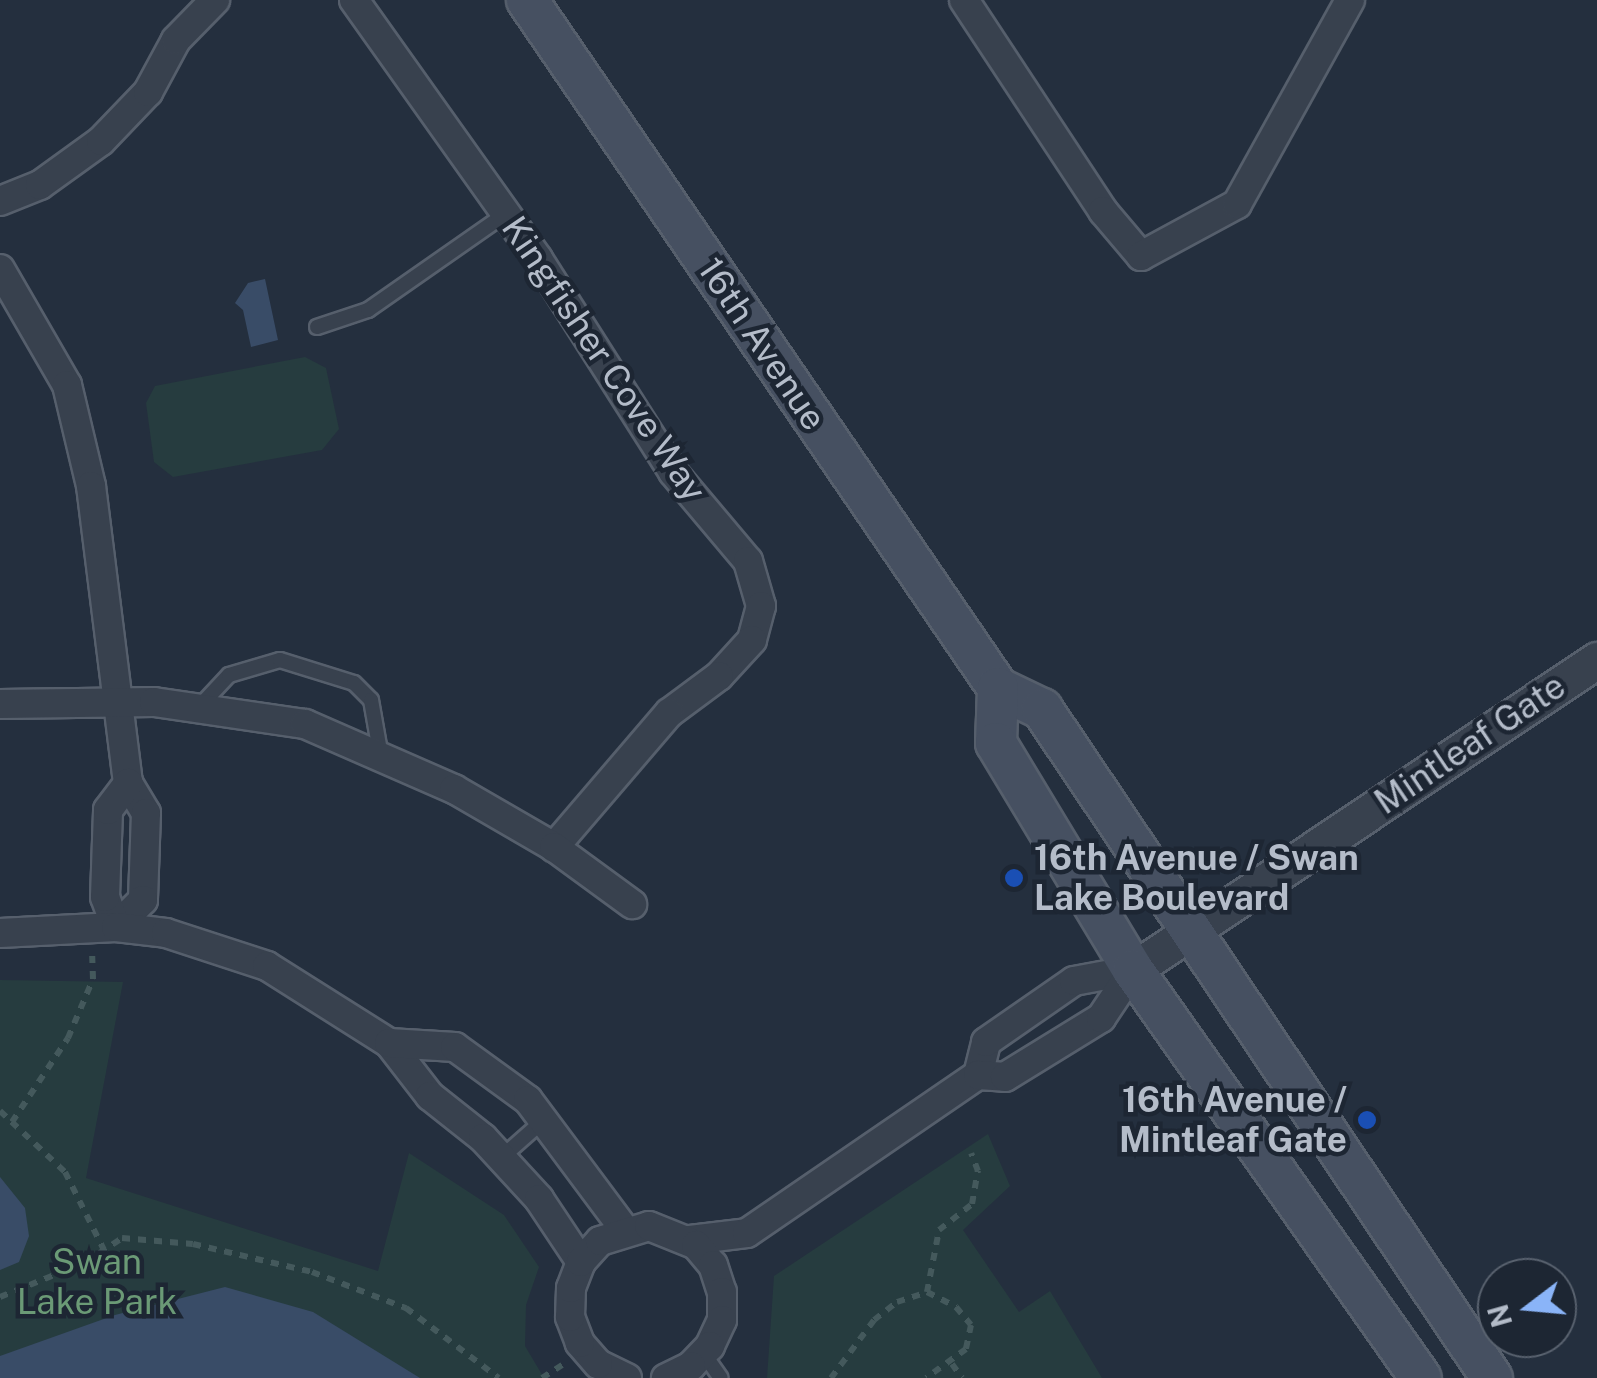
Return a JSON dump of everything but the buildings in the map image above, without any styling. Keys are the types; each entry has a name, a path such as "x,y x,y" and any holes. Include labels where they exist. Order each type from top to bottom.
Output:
{"main road":[{"name":"16th Avenue","path":"526,0 998,688 1042,709 1193,927 1492,1378"},
{"path":"998,688 996,743 1133,970 1421,1378"}],"street":[{"path":"0,200 40,185 101,141 148,92 176,40 215,0"},
{"name":"Kingfisher Cove Way","path":"354,0 507,213 673,472 748,562 760,606 752,640 719,676 668,712 554,847"},
{"path":"964,0 1103,211 1140,256 1237,204 1350,0"},
{"path":"0,269 67,385 91,486 122,700 128,783 146,813 142,900 103,927"},
{"name":"Mintleaf Gate","path":"1133,970 1597,660"},
{"path":"0,704 122,700 201,705 304,724 380,751 554,847 632,904"},
{"path":"103,927 108,810 128,783"},
{"path":"0,933 103,927 166,933 268,966 390,1044 430,1096 502,1157 581,1262"},
{"path":"978,1075 986,1042 1074,981 1133,970"},
{"path":"690,1240 747,1233 978,1075 1006,1076 1101,1018 1133,970"},
{"path":"390,1044 456,1047 528,1100 624,1229"},
{"path":"626,1378 598,1364 576,1335 570,1298 581,1262 624,1229 658,1227 690,1240 713,1265 723,1302"},
{"path":"666,1378 704,1354 719,1330 728,1271 747,1233"}],"lane":[{"path":"317,326 368,310 507,213"},
{"path":"201,705 229,675 280,660 354,683 371,700 380,751"},
{"path":"502,1157 544,1120"},
{"path":"704,1354 721,1378"}],"path":[{"path":"12,1122 68,1038 93,979 103,927"},
{"path":"0,1111 64,1172 104,1250"},
{"path":"927,1292 939,1230 972,1204 978,1171 971,1153"},
{"path":"0,1297 122,1238 193,1244 312,1272 406,1308 499,1378"},
{"path":"831,1378 874,1320 897,1302 927,1292 956,1306 971,1326 966,1349 952,1364 926,1378"},
{"path":"952,1364 962,1378"}],"green space":[{"path":"305,357 326,368 339,429 322,450 173,477 154,462 146,403 155,386"},
{"name":"Swan Lake Park","path":"0,980 123,982 86,1178 378,1271 409,1153 504,1215 539,1267 526,1305 525,1346 544,1378 0,1378"},
{"path":"988,1134 1010,1186 963,1230 1019,1312 1050,1291 1102,1378 767,1378 774,1276"}],"water":[{"path":"265,279 278,340 251,347 243,310 235,303 248,283"},
{"path":"0,1177 25,1208 29,1236 19,1262 0,1270"},
{"path":"225,1287 313,1312 420,1378 0,1378 0,1356 115,1315"}],"place":[{"name":"16th Avenue / Swan Lake Boulevard","path":"1014,878"},
{"name":"16th Avenue / Mintleaf Gate","path":"1367,1120"}]}
